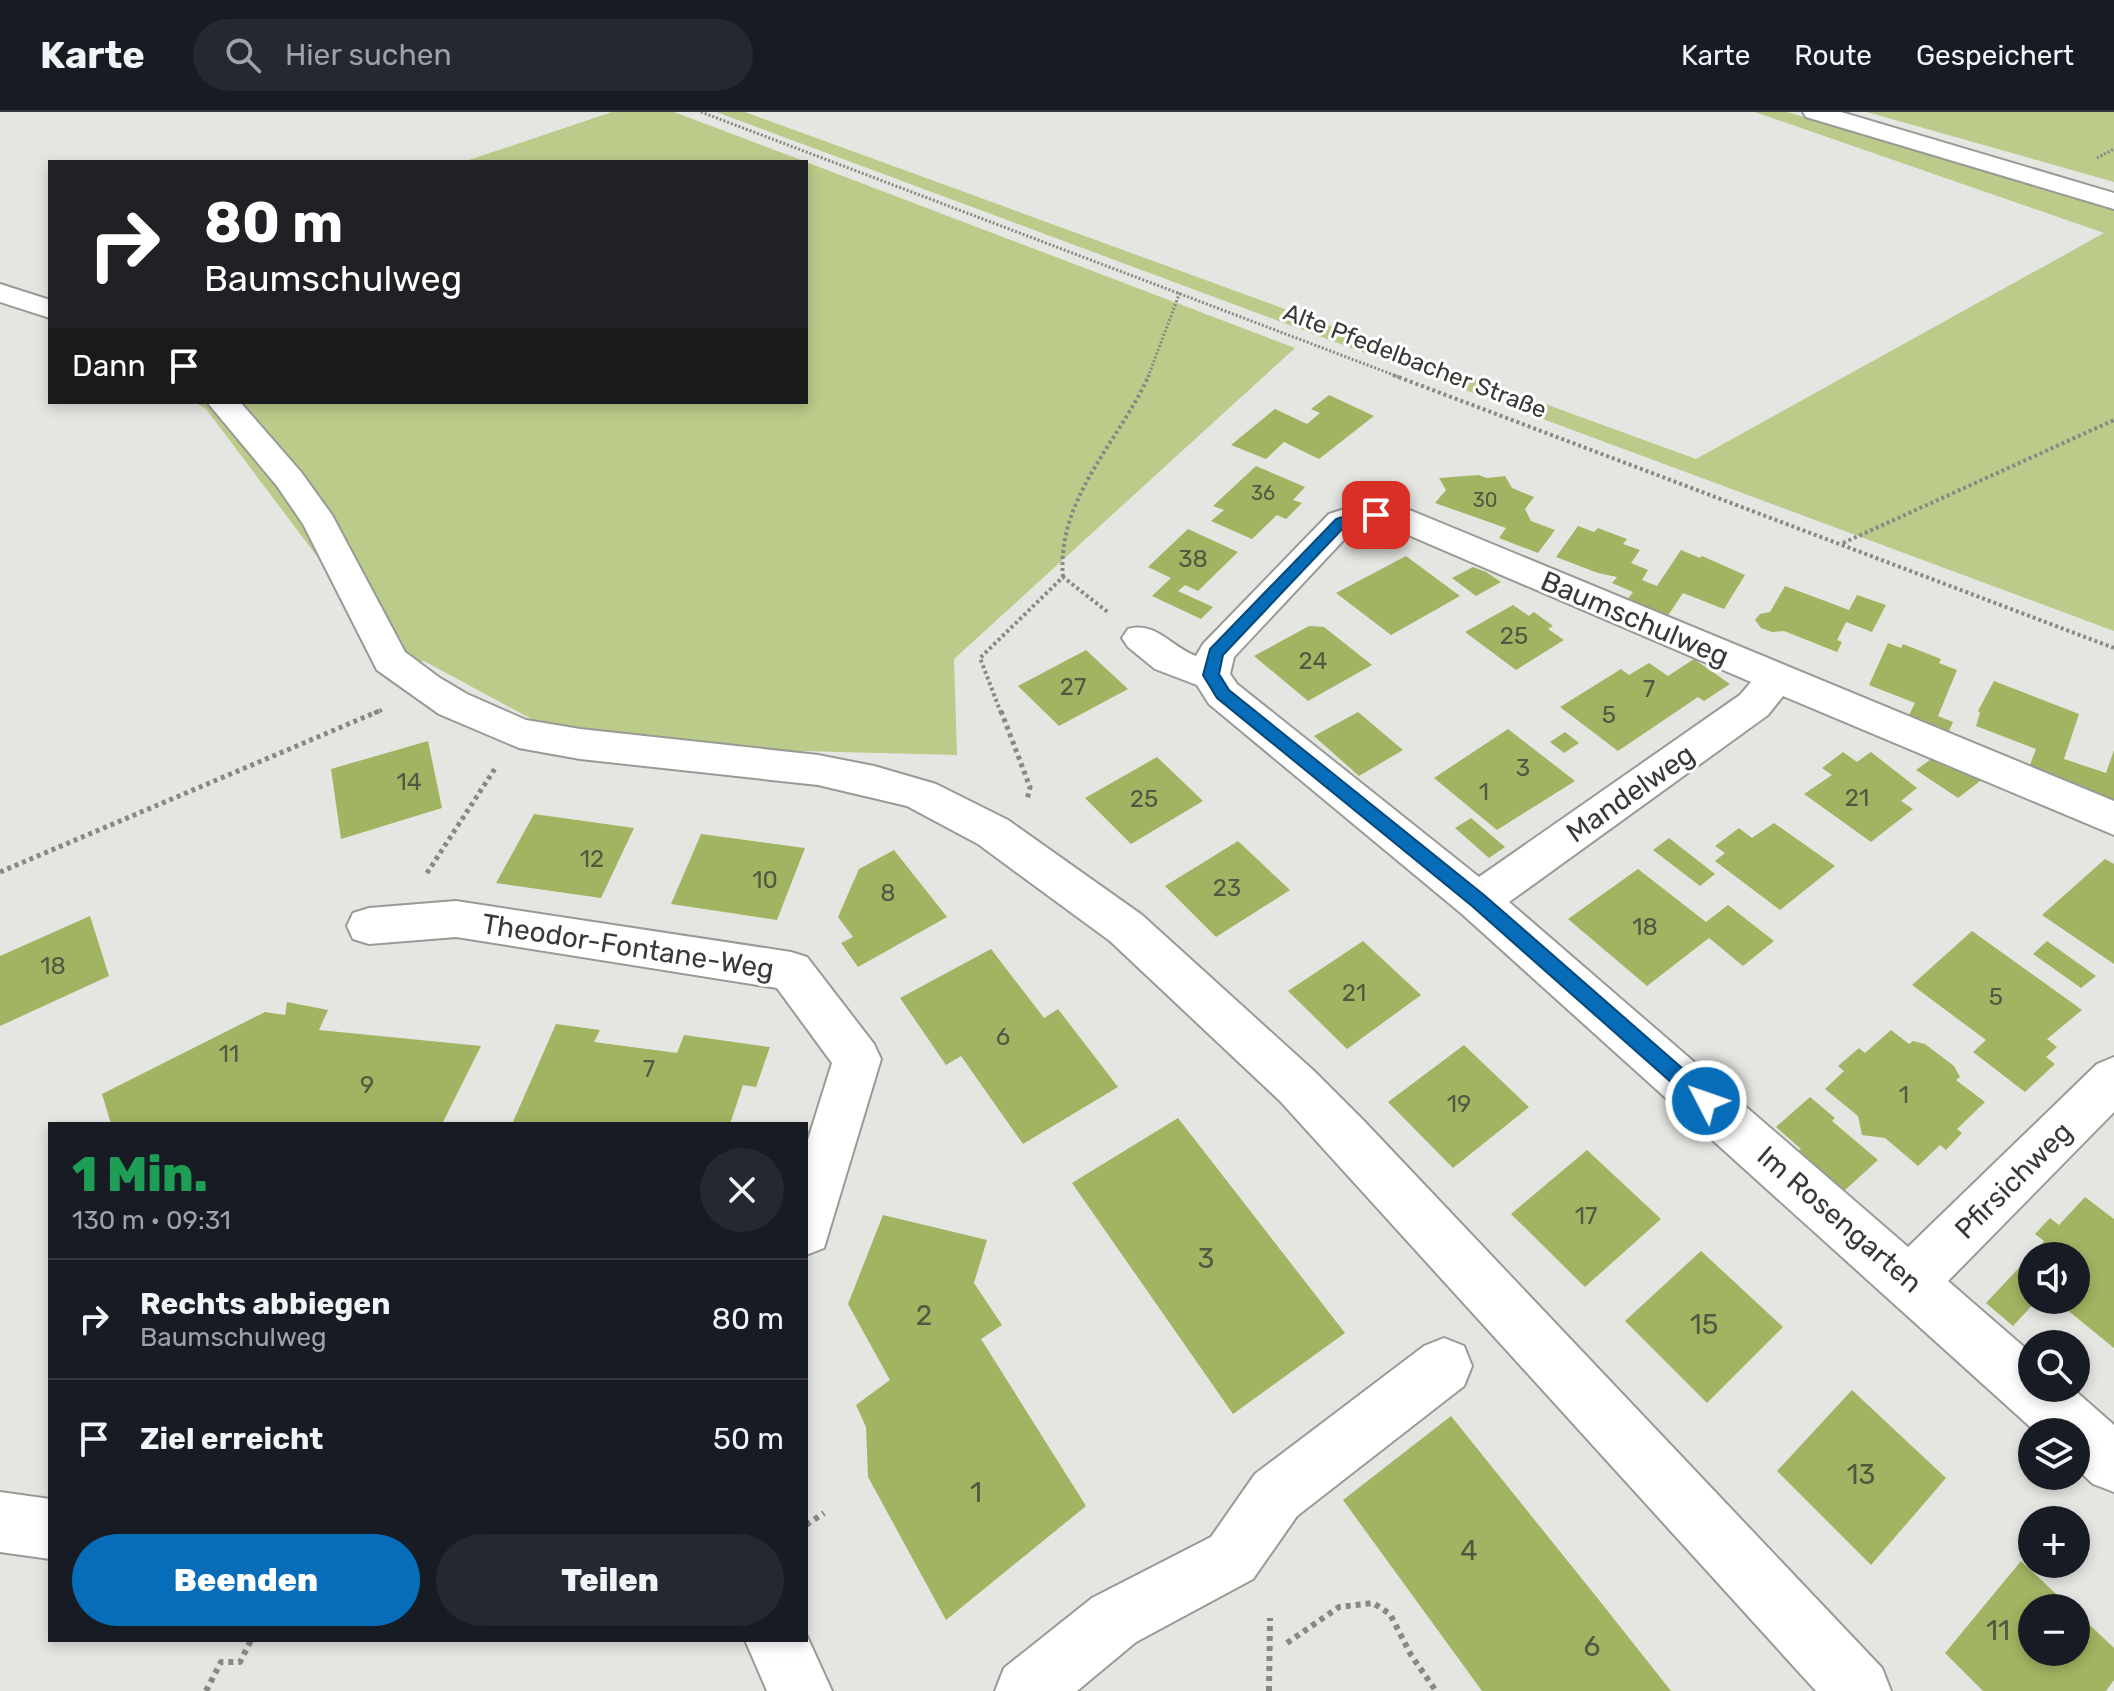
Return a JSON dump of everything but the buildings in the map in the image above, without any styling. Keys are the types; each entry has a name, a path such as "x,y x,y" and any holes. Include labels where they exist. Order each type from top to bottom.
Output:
{"street":[{"path":"1815,112 2114,201"},
{"path":"0,293 48,308"},
{"path":"225,404 289,479 320,523 390,661 453,704 519,733 580,744 818,770 874,781 921,795 993,832 1126,928 1297,1086 1859,1691"},
{"name":"Baumschulweg","path":"1211,675 1216,653 1341,522 1366,513 1400,519 2114,819"},
{"path":"1141,638 1168,660 1211,675"},
{"name":"Im Rosengarten","path":"1211,675 1223,694 1478,901 2114,1463"},
{"name":"Mandelweg","path":"1478,901 1754,705 1776,678"},
{"name":"Theodor-Fontane-Weg","path":"369,926 456,919 791,971 857,1059 808,1223"},
{"name":"Pfirsichweg","path":"1911,1281 2114,1079"},
{"path":"1027,1691 1114,1620 1232,1558 1276,1495 1444,1366"},
{"path":"0,1522 48,1529"},
{"path":"777,1642 800,1691"}],"path":[{"name":"Alte Pfedelbacher Straße","path":"701,112 2114,648"},
{"path":"1141,638 1063,577 1059,557 1074,508 1134,405 1180,292"},
{"path":"1843,543 2114,420"},
{"path":"993,832 1026,803 1030,787 980,658 1063,577"},
{"path":"0,872 375,714 426,688"},
{"path":"369,926 425,877 519,733"},
{"path":"808,1524 824,1513"},
{"path":"1287,1643 1339,1607 1373,1603 1390,1614 1411,1655 1436,1691"},
{"path":"1269,1691 1270,1618"},
{"path":"206,1691 221,1662 240,1662 250,1642"}],"green space":[{"path":"612,112 674,112 801,160 469,160"},
{"path":"716,112 745,112 1696,459 2104,233 1755,112 1787,112 2114,209 2114,631"},
{"path":"1867,112 2114,112 2114,182"},
{"path":"808,163 1295,348 954,659 957,755 690,748 550,729 424,661 378,673 319,559 206,409 197,404 808,404"}],"route":[{"path":"1376,515 1366,513 1341,522 1216,653 1211,675 1223,694 1478,901 1706,1101"}]}
